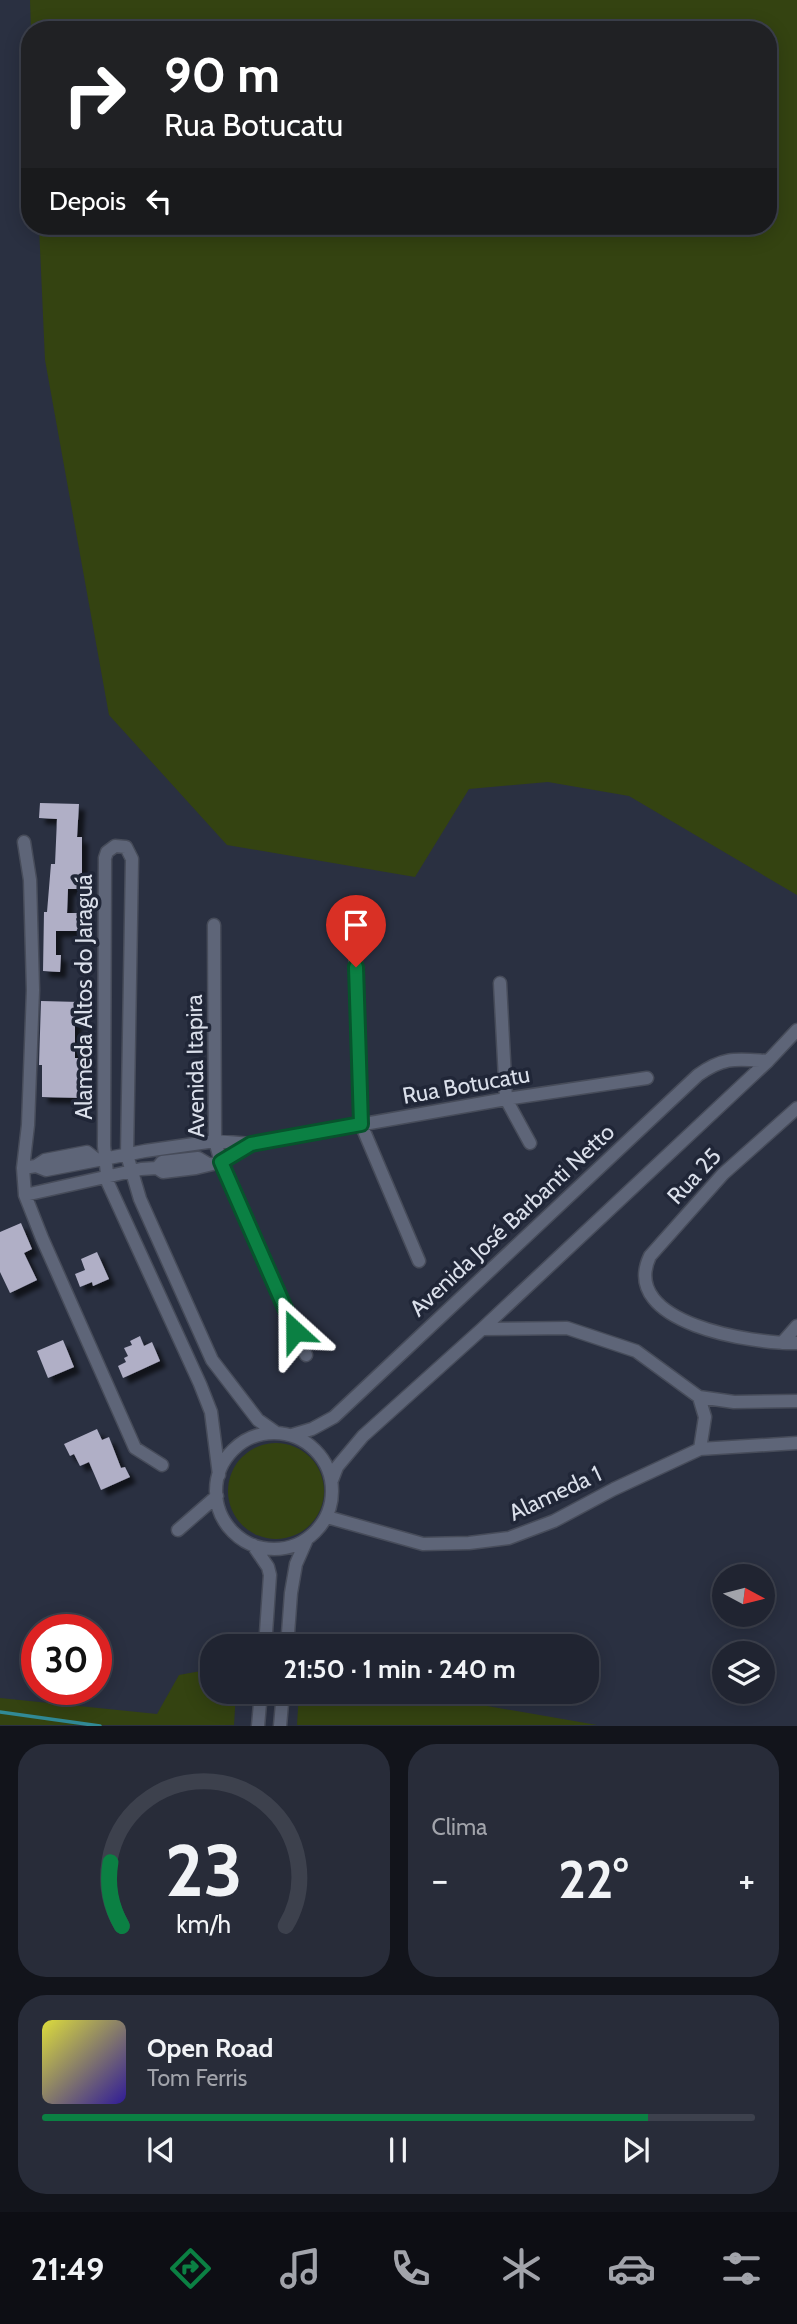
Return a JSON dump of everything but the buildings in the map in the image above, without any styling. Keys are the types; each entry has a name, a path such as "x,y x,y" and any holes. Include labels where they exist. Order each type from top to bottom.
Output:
{"street":[{"path":"24,842 30,880 33,990 29,1167 25,1195 135,1448 162,1465"},
{"name":"Alameda Altos do Jaraguá","path":"219,1475 211,1412 108,1183 101,1159 106,859 107,852 115,846 126,848 132,859 127,1155 131,1170 140,1199 212,1360 258,1420 275,1432"},
{"name":"Avenida Itapira","path":"214,925 215,1163 306,1355"},
{"path":"355,941 361,1124 419,1261"},
{"path":"500,983 506,1099 530,1143"},
{"path":"332,1480 337,1467 363,1436 482,1329 768,1061 797,1030"},
{"name":"Avenida José Barbanti Netto","path":"292,1435 312,1429 334,1416 698,1075 730,1058 768,1061"},
{"name":"Rua Botucatu","path":"29,1167 45,1160 87,1152 101,1159 215,1141 251,1144 506,1099 647,1078"},
{"name":"Rua 25","path":"782,1343 743,1339 706,1329 659,1307 646,1286 645,1268 650,1256 723,1174 797,1108"},
{"name":"Rua Botucatu","path":"25,1195 131,1170 157,1168 163,1172 196,1168 215,1163 251,1144"},
{"path":"782,1343 797,1326"},
{"path":"482,1329 567,1328 636,1351 699,1397 734,1402 797,1401"},
{"path":"782,1343 797,1343"},
{"path":"699,1397 705,1417 699,1449"},
{"path":"275,1432 292,1435 306,1441 327,1465 332,1480 332,1499 327,1517 307,1539 290,1547 272,1549 253,1545 239,1538 220,1512 216,1496 219,1475 226,1458 239,1444 256,1435 275,1432"},
{"name":"Alameda 1","path":"327,1517 423,1544 469,1544 509,1538 554,1521 699,1449 797,1443"},
{"path":"178,1530 216,1496"},
{"path":"288,1634 296,1564 307,1539"},
{"path":"253,1545 268,1567 270,1575 266,1634"},
{"path":"258,1726 260,1704"},
{"path":"280,1726 282,1704"}],"green space":[{"path":"30,0 797,0 797,895 629,796 548,782 469,789 415,877 227,845 109,715 45,360 39,235 777,235 777,21 31,21"},
{"path":"276,1443 294,1446 310,1457 321,1473 324,1491 321,1509 310,1525 294,1536 276,1539 258,1536 242,1525 231,1509 228,1491 231,1473 242,1457 258,1446"},
{"path":"200,1671 200,1704 235,1704 234,1725 0,1725 0,1698 21,1700 21,1705 69,1705 157,1714 179,1675"},
{"path":"298,1704 476,1704 597,1725 297,1725"}],"waterway":[{"path":"0,1712 100,1726"}],"route":[{"path":"295,1331 221,1162 251,1144 361,1124 356,967"}]}
